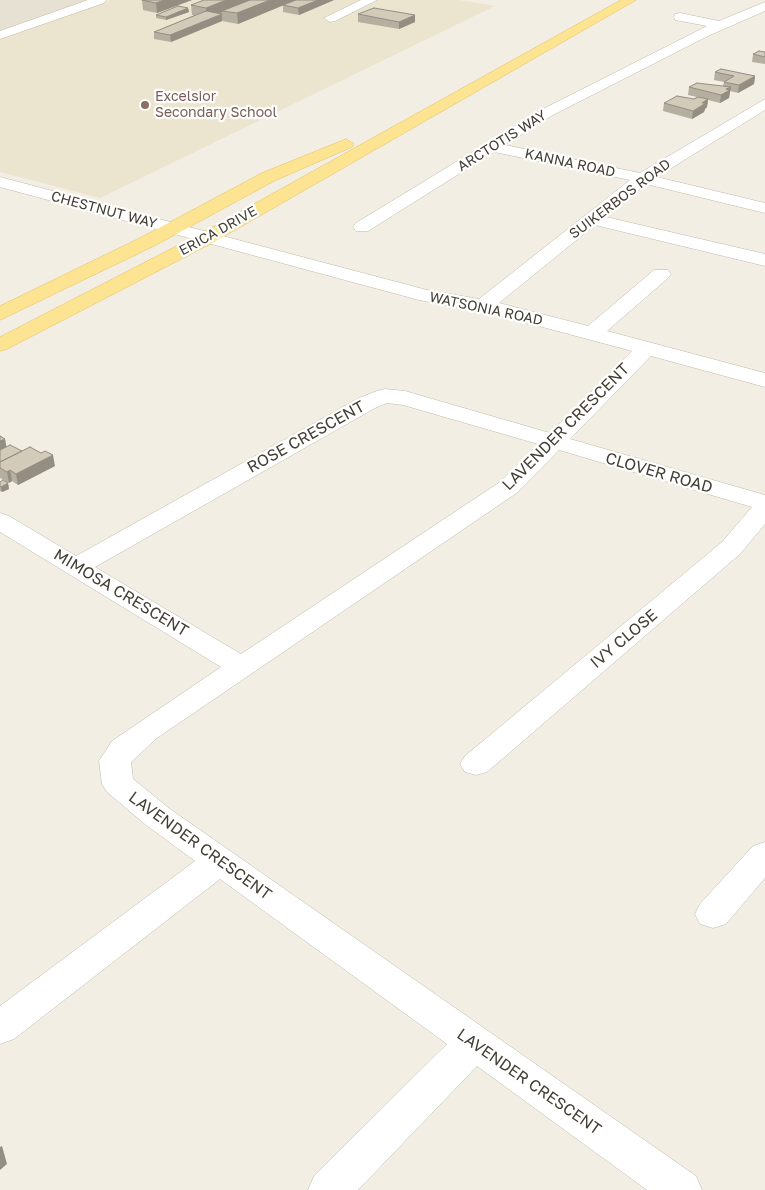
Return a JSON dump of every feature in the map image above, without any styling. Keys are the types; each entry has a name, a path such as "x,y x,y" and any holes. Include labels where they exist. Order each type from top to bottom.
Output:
{"main road":[{"name":"ERICA DRIVE","path":"0,345 207,238 630,0"},
{"name":"ERICA DRIVE","path":"0,314 173,228 290,166 432,111"}],"street":[{"path":"0,35 100,0"},
{"path":"330,18 371,0"},
{"name":"ARCTOTIS WAY","path":"362,228 546,113 719,25 765,6"},
{"path":"680,18 719,25"},
{"path":"619,57 647,62"},
{"name":"SUIKERBOS ROAD","path":"483,306 642,179 765,104"},
{"name":"KANNA ROAD","path":"491,147 642,179 765,208"},
{"name":"CHESTNUT WAY","path":"0,182 207,238"},
{"path":"607,207 765,242"},
{"path":"592,219 765,260"},
{"name":"WATSONIA ROAD","path":"207,238 445,301 483,306 765,380"},
{"path":"592,334 661,274"},
{"path":"653,351 671,345 689,343 765,364"},
{"name":"LAVENDER CRESCENT","path":"653,351 554,442 509,487 146,731 123,750 116,761 118,784 127,793 219,861 681,1190"},
{"name":"ROSE CRESCENT","path":"77,566 367,402 385,396 405,398 554,442"},
{"name":"CLOVER ROAD","path":"554,442 765,503"},
{"name":"IVY CLOSE","path":"476,764 731,548 765,508"},
{"name":"MIMOSA CRESCENT","path":"0,520 242,667"},
{"path":"713,914 765,855"},
{"path":"0,1028 219,861"},
{"path":"328,1190 474,1043"}],"shaded area":[{"path":"0,0 101,0 0,36"},
{"name":"Excelsior Secondary School","path":"111,0 459,0 495,6 100,198 0,172 0,39"}],"building":[{"path":"142,0 164,0 156,3"},
{"path":"204,0 226,0 206,8 191,5"},
{"path":"250,0 270,0 237,13 222,11"},
{"path":"296,0 318,0 298,8 283,5"},
{"path":"178,6 188,8 166,17 156,15"},
{"path":"374,8 415,15 399,22 358,14"},
{"path":"206,11 222,14 170,35 154,32"},
{"path":"759,51 765,52 765,57 753,54"},
{"path":"721,69 755,76 739,85 724,82 734,76 715,72"},
{"path":"697,83 731,87 726,89 730,90 721,95 689,87"},
{"path":"677,96 708,99 702,103 706,103 693,111 664,103"},
{"path":"10,445 22,451 0,462 0,450"},
{"path":"30,447 41,453 45,451 53,455 16,474 10,470 7,472 0,468 0,462"},
{"path":"3,480 8,483 1,487 0,482"}],"place":[{"name":"Excelsior Secondary School","path":"145,105"}]}
